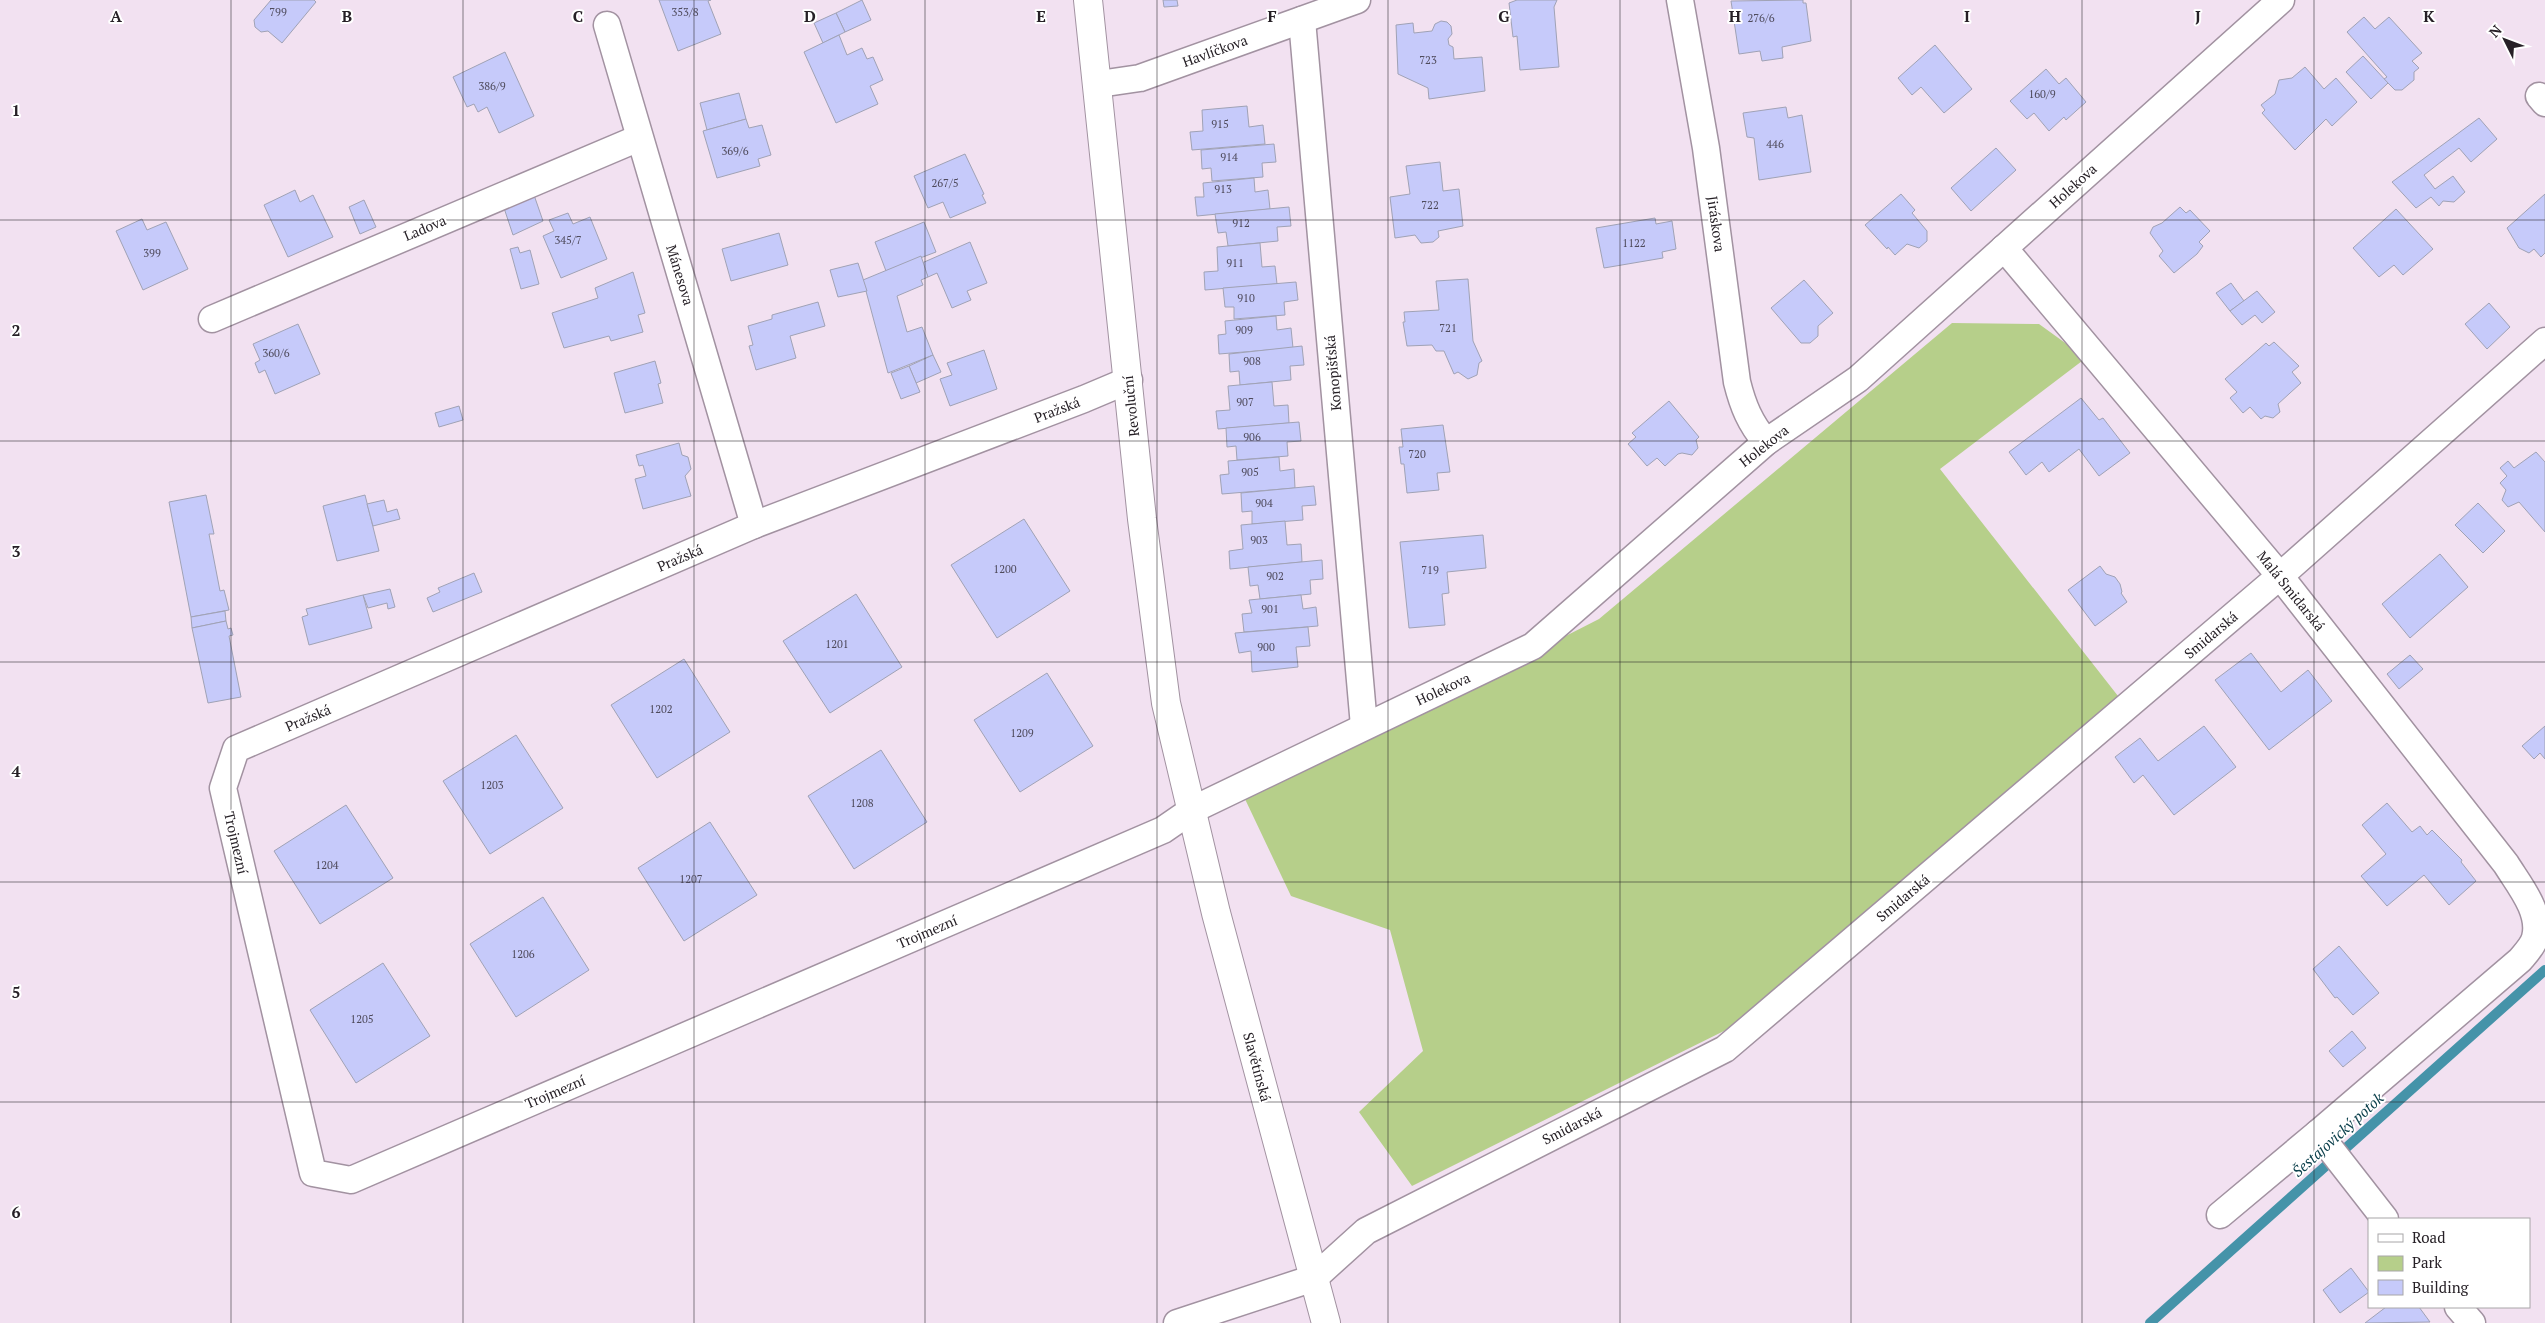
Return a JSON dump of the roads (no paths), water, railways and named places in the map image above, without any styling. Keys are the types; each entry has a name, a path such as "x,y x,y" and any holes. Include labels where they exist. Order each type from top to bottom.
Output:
{"street":[{"name":"Revoluční","path":"1088,0 1099,84 1128,380 1161,672 1192,810"},
{"name":"Havlíčkova","path":"1099,84 1140,78 1357,0"},
{"name":"Jiráskova","path":"1680,0 1706,148 1742,405 1748,418 1766,442"},
{"name":"Holekova","path":"1192,810 1533,646 1766,442 1858,379 2281,0"},
{"name":"Konopišťská","path":"1302,20 1364,726"},
{"name":"Mánesova","path":"607,25 754,525"},
{"name":"Ladova","path":"212,319 639,138"},
{"name":"Malá Smidarská","path":"2004,248 2280,576 2506,864 2534,914 2536,926 2534,940 2525,954 2324,1142"},
{"name":"Smidarská","path":"1177,1323 1314,1278 1366,1231 1726,1049 2280,576 2545,341"},
{"name":"Pražská","path":"236,749 754,525 1084,400 1128,380"},
{"name":"Trojmezní","path":"236,749 223,788 313,1173 351,1180 1163,830 1192,810"},
{"name":"Slavětínská","path":"1192,810 1216,913 1326,1323"},
{"path":"2220,1215 2324,1142 2384,1218"},
{"path":"2459,1308 2472,1323"}],"waterway":[{"name":"Šestajovický potok","path":"2150,1323 2545,970"}]}
